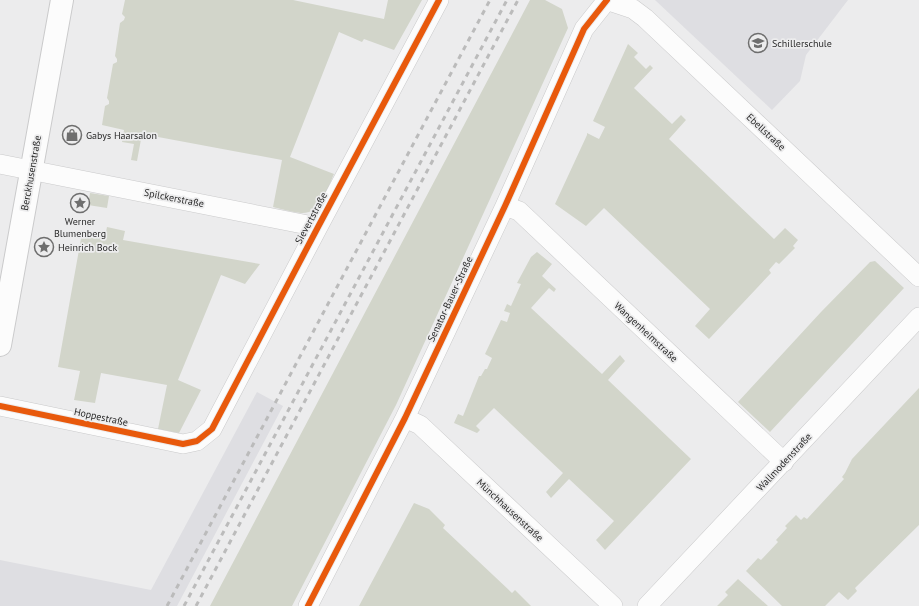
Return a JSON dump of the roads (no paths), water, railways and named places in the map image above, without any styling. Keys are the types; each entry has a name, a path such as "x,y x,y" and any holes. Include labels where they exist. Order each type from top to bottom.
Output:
{"street":[{"name":"Berckhusenstraße","path":"0,346 62,0"},
{"name":"Sievertstraße","path":"197,440 212,429 439,0"},
{"name":"Senator-Bauer-Straße","path":"308,606 405,418 505,206 584,29 606,0"},
{"name":"Ebellstraße","path":"606,0 633,9 645,18 919,277"},
{"name":"Spilckerstraße","path":"0,164 318,227"},
{"name":"Wangenheimstraße","path":"505,206 518,211 784,462"},
{"name":"Wallmodenstraße","path":"647,606 919,317"},
{"name":"Hoppestraße","path":"0,406 183,444 197,440"},
{"name":"Münchhausenstraße","path":"405,418 420,425 613,606"}],"railway":[{"path":"167,606 490,0"},
{"path":"184,606 507,0"},
{"path":"196,606 518,0"}],"place":[{"name":"Schillerschule","path":"758,43"},
{"name":"Gabys Haarsalon","path":"72,135"},
{"name":"Werner Blumenberg","path":"80,203"},
{"name":"Heinrich Bock","path":"44,247"}]}
